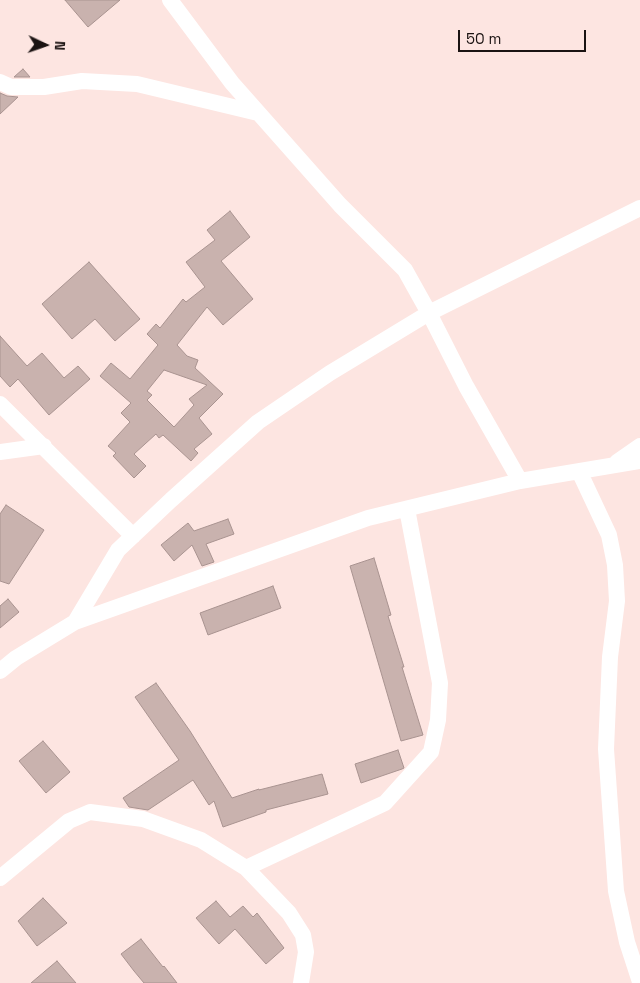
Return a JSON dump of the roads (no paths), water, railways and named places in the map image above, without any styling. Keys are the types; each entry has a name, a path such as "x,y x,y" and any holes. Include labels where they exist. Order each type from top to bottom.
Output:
{"street":[{"path":"170,0 232,83 340,205 404,270 430,313 466,386 520,481"},
{"path":"0,82 11,87 44,87 82,81 137,84 258,113"},
{"path":"75,622 118,550 258,422 330,373 430,313 640,208"},
{"path":"0,404 133,536"},
{"path":"0,452 44,446"},
{"path":"610,466 640,446"},
{"path":"0,671 16,658 75,622 359,522 520,481 640,461"},
{"path":"579,472 609,535 616,565 617,601 610,657 606,749 616,891 627,942 640,982"},
{"path":"246,868 385,803 431,752 438,720 440,683 407,509"},
{"path":"0,878 69,821 90,812 142,819 201,840 246,868 289,913 303,936 306,952 301,983"}]}
